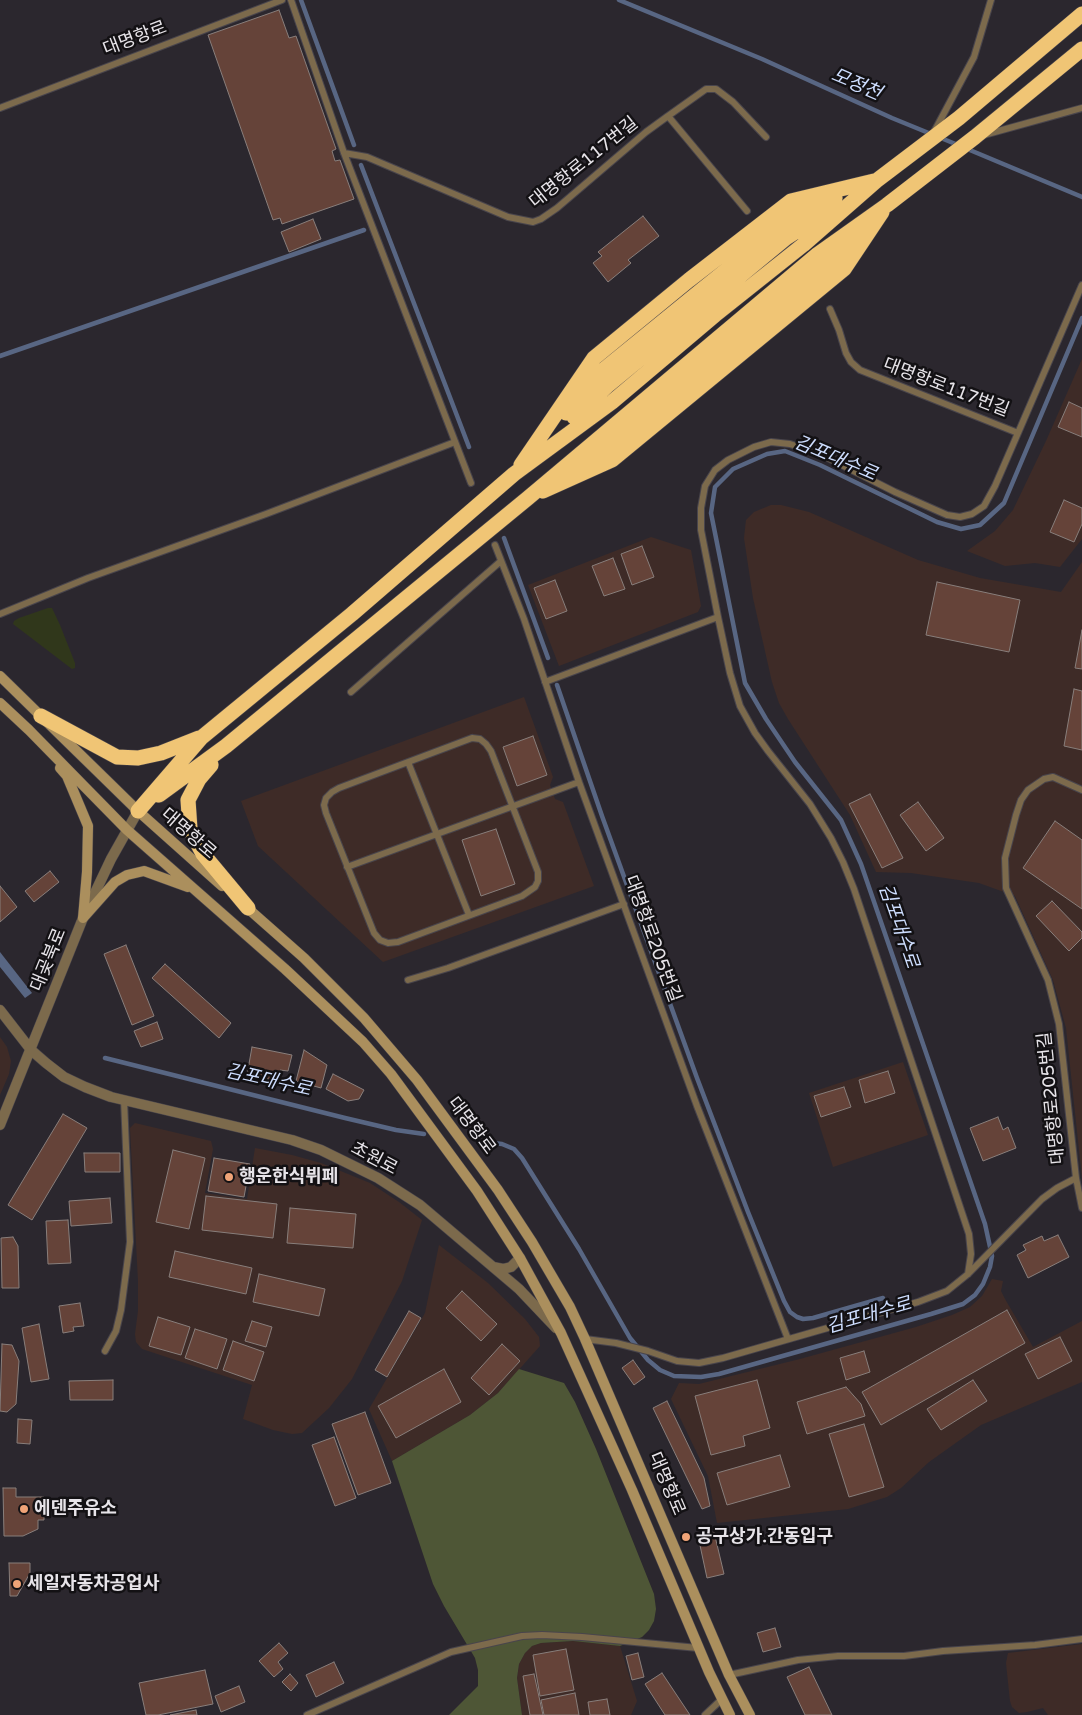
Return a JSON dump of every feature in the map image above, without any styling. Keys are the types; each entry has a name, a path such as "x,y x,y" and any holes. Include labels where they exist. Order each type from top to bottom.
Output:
{"highway":[{"path":"138,811 201,738 352,614 514,474 612,402 715,315 803,245 876,181 959,118 1082,14"},
{"path":"138,811 226,746 528,498 818,254 887,205 975,137 996,128 1082,49"},
{"path":"514,474 594,358 682,286 791,201 876,181"},
{"path":"528,498 612,460 844,269 887,205"},
{"path":"41,716 116,757 138,758 161,753 201,738"},
{"path":"226,746 199,779 188,800 190,829 203,854 248,908"}],"main road":[{"name":"대명항로","path":"0,676 138,811 304,958 364,1018 417,1080 498,1190 532,1242 570,1307 729,1675 750,1715"},
{"name":"대명항로","path":"0,703 127,830 285,969 363,1042 391,1074 478,1190 520,1258 561,1334 632,1490 698,1648 730,1715"},
{"path":"29,730 67,776 88,826 83,918"},
{"path":"83,918 114,882 127,875 144,871 194,889"}],"street":[{"name":"대곶북로","path":"0,1125 83,918 111,859 138,811"},
{"name":"초원로","path":"0,1010 31,1050 64,1077 111,1097 282,1137 322,1150 378,1178 420,1205 519,1289 561,1334"},
{"path":"493,1267 503,1269 512,1267 520,1258"}],"lane":[{"name":"대명항로","path":"0,108 282,0"},
{"path":"291,0 344,154 471,482"},
{"path":"930,140 974,56 991,0"},
{"name":"대명항로117번길","path":"344,154 367,157 508,217 533,222 557,208 646,132 706,89 716,89 732,102 766,137"},
{"path":"996,128 1082,108"},
{"path":"668,116 747,211"},
{"name":"대명항로117번길","path":"830,309 846,353 860,370 1018,433 1082,285"},
{"path":"968,1274 971,1254 969,1234 844,862 810,804 768,751 740,706 730,673 718,617 701,530 701,508 705,486 715,470 728,460 754,447 771,442 790,444 822,455 895,492 946,515 960,517 972,514 984,506 995,486 1018,433"},
{"path":"0,614 88,578 266,514 455,442"},
{"name":"대명항로205번길","path":"495,545 700,1115 788,1339"},
{"path":"352,692 501,561"},
{"path":"545,682 718,617"},
{"path":"480,739 486,744 538,872 538,881 535,887 522,896 412,937 388,943 380,940 374,933 324,805 326,798 332,792 408,762 466,740 480,739"},
{"path":"408,762 469,915"},
{"name":"대명항로205번길","path":"1082,790 1053,777 1044,779 1028,790 1016,815 1005,858 1006,888 1048,980 1059,1024 1076,1178 1082,1208"},
{"path":"347,867 579,782"},
{"path":"408,980 448,968 624,904"},
{"path":"105,1351 116,1331 121,1310 130,1242 124,1100"},
{"name":"대명항로205번길","path":"585,1339 616,1343 677,1360 699,1363 723,1358 918,1302 947,1291 968,1274 1042,1199 1076,1178"},
{"path":"308,1715 451,1652 508,1638 542,1635 698,1648"},
{"path":"729,1675 798,1660 838,1656 904,1656 1035,1645 1082,1638"},
{"path":"705,1715 722,1699"}],"shaded area":[{"path":"1082,359 1082,539 1060,567 1035,563 1005,566 967,551 995,531 1013,510"},
{"path":"771,505 781,505 809,512 918,560 980,578 1061,592 1082,562 1082,1178 1066,1028 1053,980 1015,896 979,883 911,873 876,872 850,815 779,703 772,682 753,598 744,538 746,520 754,512"},
{"path":"651,537 691,550 701,606 698,612 559,666 528,585"},
{"path":"524,697 553,777 550,785 555,799 563,802 594,886 383,962 258,846 241,801"},
{"path":"0,1037 7,1047 11,1061 9,1074 0,1095"},
{"path":"903,1062 928,1135 833,1167 809,1093"},
{"path":"135,1123 211,1141 213,1149 205,1193 247,1199 255,1148 321,1163 370,1183 422,1220 402,1281 352,1379 329,1408 302,1433 292,1434 273,1430 243,1419 252,1385 142,1349 136,1342 138,1281 130,1128"},
{"path":"439,1245 488,1283 525,1319 539,1337 540,1346 498,1393 470,1415 392,1461 369,1409 425,1313"},
{"path":"992,1279 1003,1281 1001,1291 1033,1347 1082,1321 1082,1382 981,1425 929,1462 901,1488 887,1497 848,1509 717,1523 708,1476 671,1399 679,1383 699,1384 916,1327 970,1307 982,1296"},
{"path":"573,1641 620,1646 637,1701 631,1715 522,1715 517,1678 519,1664 525,1653 532,1646 541,1643"},
{"path":"1082,1644 1082,1715 1048,1715 1043,1708 1019,1713 1012,1707 1006,1663 1008,1653"}],"green space":[{"path":"52,608 60,625 75,663 75,668 72,669 13,624 19,618"},
{"path":"519,1369 564,1383 575,1402 596,1449 654,1594 656,1609 654,1621 642,1637 620,1646 573,1641 541,1643 532,1646 525,1653 519,1664 517,1678 522,1715 449,1715 478,1686 478,1670 475,1658 433,1584 392,1461 470,1415 498,1393"}],"water":[{"path":"0,952 32,993 25,998 0,967"}],"building":[{"path":"279,10 289,38 296,36 336,149 332,151 335,161 340,160 354,199 282,224 280,218 273,220 208,35"},
{"path":"643,216 659,236 628,260 631,263 608,282 593,263 602,256 598,252"},
{"path":"313,219 321,239 289,252 281,232"},
{"path":"1069,402 1082,408 1082,437 1058,427"},
{"path":"1064,500 1082,508 1082,524 1074,542 1050,532"},
{"path":"642,546 654,577 632,585 621,554"},
{"path":"613,558 625,589 604,596 592,566"},
{"path":"555,580 567,611 546,619 534,588"},
{"path":"937,582 1020,600 1009,652 926,635"},
{"path":"1082,630 1082,669 1075,668"},
{"path":"1074,689 1082,691 1082,750 1064,746"},
{"path":"533,736 547,775 517,786 503,747"},
{"path":"870,794 903,858 882,868 849,804"},
{"path":"918,802 944,838 926,851 900,815"},
{"path":"1055,821 1082,840 1082,909 1023,868"},
{"path":"496,829 515,884 481,896 462,840"},
{"path":"50,871 59,882 34,902 25,891"},
{"path":"0,886 17,907 0,922"},
{"path":"1052,901 1082,932 1082,938 1069,951 1036,916"},
{"path":"126,945 154,1016 132,1025 104,954"},
{"path":"165,964 231,1023 219,1038 152,978"},
{"path":"157,1022 163,1039 141,1047 134,1031"},
{"path":"252,1047 292,1055 288,1071 280,1070 278,1081 247,1075"},
{"path":"304,1050 327,1065 321,1088 296,1081"},
{"path":"888,1071 895,1093 865,1103 859,1080"},
{"path":"333,1074 364,1090 359,1099 348,1101 326,1089"},
{"path":"844,1087 851,1107 821,1117 814,1096"},
{"path":"63,1114 87,1128 32,1220 8,1205"},
{"path":"998,1117 1003,1130 1008,1127 1016,1148 983,1161 970,1128"},
{"path":"173,1150 205,1158 189,1229 156,1222"},
{"path":"84,1153 120,1153 120,1172 85,1172"},
{"name":"행운한식뷔페","path":"214,1158 250,1164 244,1197 208,1191"},
{"path":"206,1196 277,1204 273,1238 202,1230"},
{"path":"110,1198 112,1223 71,1226 69,1201"},
{"path":"290,1208 356,1214 353,1248 287,1243"},
{"path":"68,1220 71,1263 48,1264 46,1221"},
{"path":"1058,1235 1069,1257 1028,1278 1017,1255 1026,1250 1023,1245 1042,1236 1044,1241"},
{"path":"13,1237 18,1246 19,1288 2,1288 1,1238"},
{"path":"175,1251 252,1268 246,1294 169,1277"},
{"path":"259,1274 325,1289 319,1316 253,1302"},
{"path":"462,1291 497,1324 481,1341 446,1308"},
{"path":"80,1303 84,1326 73,1327 74,1331 63,1333 59,1306"},
{"path":"1007,1310 1025,1343 881,1425 862,1392"},
{"path":"409,1311 421,1318 387,1377 375,1370"},
{"path":"158,1317 190,1327 181,1355 149,1346"},
{"path":"252,1321 272,1327 266,1347 245,1341"},
{"path":"39,1324 49,1379 31,1382 22,1328"},
{"path":"195,1329 227,1339 217,1369 185,1358"},
{"path":"1060,1337 1072,1361 1038,1379 1025,1354"},
{"path":"233,1341 264,1352 254,1381 223,1370"},
{"path":"2,1344 12,1345 19,1361 16,1404 7,1412 0,1411"},
{"path":"502,1344 520,1361 489,1395 471,1378"},
{"path":"864,1351 870,1372 846,1380 840,1358"},
{"path":"633,1360 645,1377 634,1385 622,1368"},
{"path":"444,1369 461,1402 396,1438 378,1406"},
{"path":"113,1380 113,1400 70,1400 69,1381"},
{"path":"757,1380 770,1428 743,1436 745,1446 711,1455 695,1396"},
{"path":"973,1380 987,1401 941,1430 927,1409"},
{"path":"846,1387 861,1404 865,1416 807,1434 797,1402"},
{"path":"667,1401 704,1478 710,1506 702,1509 653,1408"},
{"path":"365,1412 391,1483 358,1495 332,1424"},
{"path":"18,1419 32,1420 30,1444 17,1443"},
{"path":"864,1424 884,1487 849,1497 829,1434"},
{"path":"334,1437 356,1498 335,1506 312,1445"},
{"path":"780,1455 790,1487 727,1505 717,1473"},
{"name":"에덴주유소","path":"3,1488 16,1488 16,1497 44,1497 44,1520 38,1520 38,1529 23,1536 4,1536"},
{"path":"714,1532 724,1574 707,1578 698,1536"},
{"name":"세일자동차공업사","path":"9,1563 30,1563 30,1573 17,1596 10,1596"},
{"path":"775,1628 781,1647 763,1652 757,1633"},
{"path":"279,1643 288,1653 278,1662 283,1669 274,1677 259,1661"},
{"path":"566,1649 574,1690 540,1696 533,1655"},
{"path":"638,1653 644,1677 632,1680 626,1656"},
{"path":"334,1662 344,1683 316,1697 306,1675"},
{"path":"809,1667 832,1715 805,1715 787,1677"},
{"path":"205,1670 213,1704 158,1715 146,1715 139,1683"},
{"path":"662,1673 690,1715 665,1715 645,1684"},
{"path":"290,1674 298,1683 291,1691 282,1682"},
{"path":"534,1674 543,1715 530,1715 523,1676"},
{"path":"239,1686 245,1702 221,1712 215,1696"},
{"path":"575,1693 579,1715 544,1715 541,1700"},
{"path":"607,1699 610,1715 590,1715 588,1702"},
{"path":"196,1710 197,1715 170,1715"}],"waterway":[{"path":"301,0 354,145"},
{"name":"모정천","path":"619,0 762,59 892,118 958,145"},
{"name":"모정천","path":"965,148 1082,197"},
{"path":"361,165 469,447"},
{"path":"0,356 364,230"},
{"name":"김포대수로","path":"484,1142 502,1144 514,1149 522,1158 579,1249 630,1338 648,1360 660,1370 674,1376 701,1377 719,1374 931,1314 963,1304 975,1295 983,1284 992,1256 985,1224 861,864 841,820 795,762 766,719 745,683 711,513 715,487 733,469 767,454 785,451 820,465 937,522 961,529 980,525 1004,503 1082,318"},
{"path":"504,538 548,658"},
{"path":"557,685 602,816 697,1078 784,1301 790,1312 803,1319 813,1318 883,1298"},
{"name":"김포대수로","path":"105,1058 345,1118 396,1130 424,1134"}],"place":[{"name":"행운한식뷔페","path":"229,1177"},
{"name":"에덴주유소","path":"24,1509"},
{"name":"공구상가.간동입구","path":"686,1537"},
{"name":"세일자동차공업사","path":"17,1584"}]}
